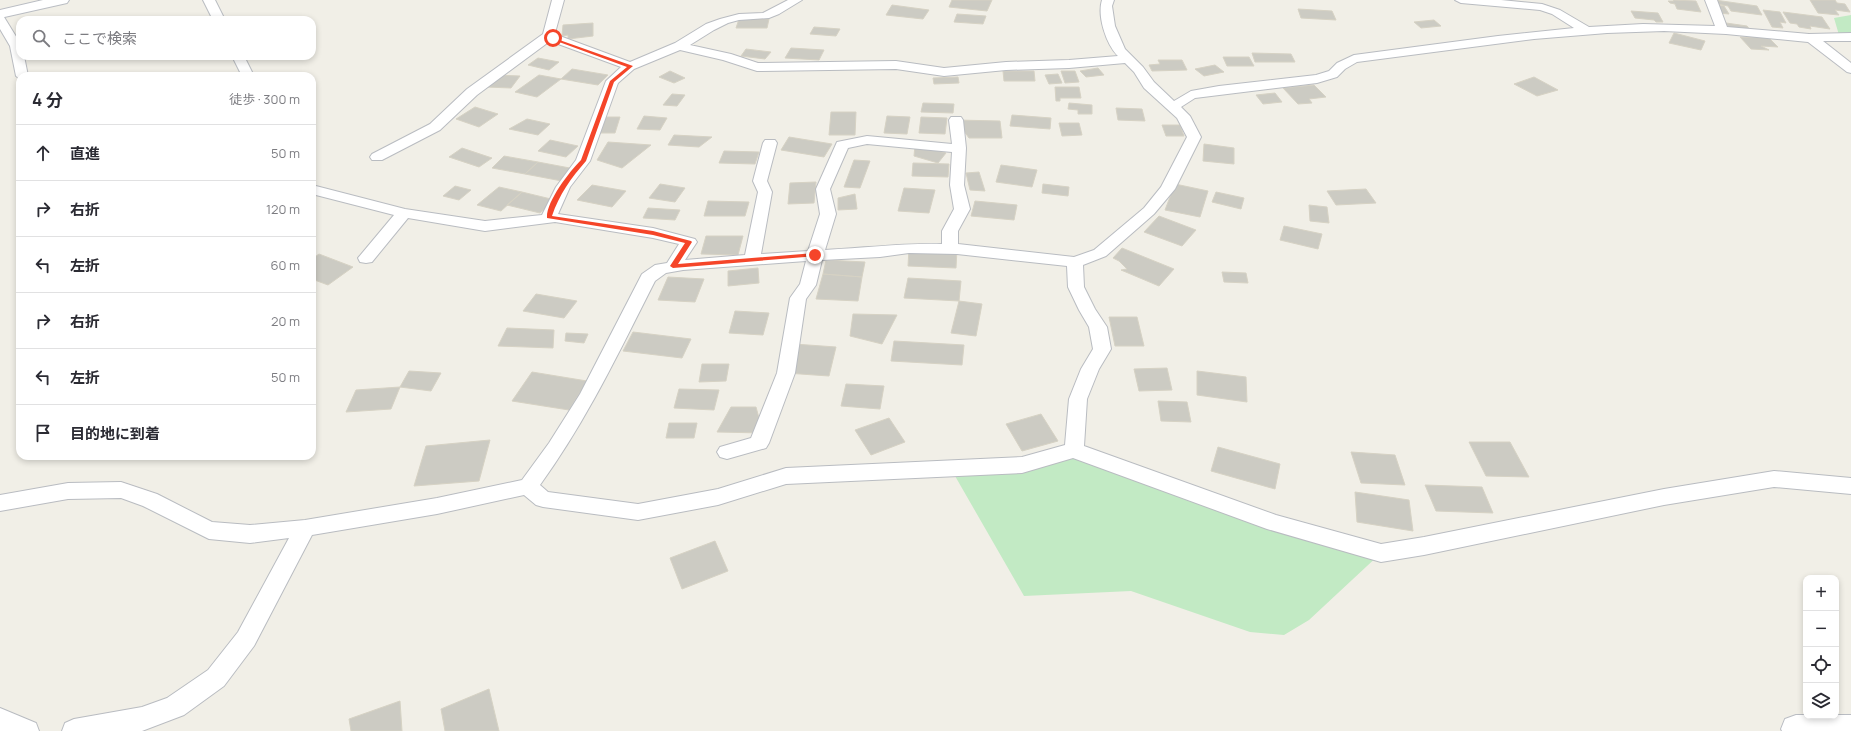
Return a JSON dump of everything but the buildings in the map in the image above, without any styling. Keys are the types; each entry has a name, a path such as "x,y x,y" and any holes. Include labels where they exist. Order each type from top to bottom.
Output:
{"street":[{"path":"0,14 62,0"},
{"path":"209,0 217,16"},
{"path":"550,35 550,27 558,0"},
{"path":"673,266 689,242 653,233 549,217 555,200 575,169 583,161 612,81 630,66 679,46 710,27 724,21 739,17 765,16 796,0"},
{"path":"0,503 68,491 121,490 150,500 209,530 250,534 305,528 437,506 528,486 556,448 588,396 648,278 661,269 673,266 752,259 880,252 909,248 957,249 1075,262 1100,253 1148,211 1168,189 1194,137 1183,116 1149,85 1139,70 1119,50 1109,26 1106,6 1108,0"},
{"path":"1461,0 1542,7 1556,12 1587,31"},
{"path":"1711,0 1722,31"},
{"path":"0,19 16,46"},
{"path":"1173,107 1191,95 1219,90 1317,79 1333,74 1341,66 1354,59 1425,48 1587,31 1643,28 1722,31 1812,38 1839,35 1851,37"},
{"path":"550,35 560,42 630,66"},
{"path":"377,157 435,127 472,92 550,35"},
{"path":"1812,38 1851,68"},
{"path":"679,46 727,57 757,67 896,65 944,72 1006,66 1069,64 1127,59"},
{"path":"19,60 21,72"},
{"path":"240,60 246,72"},
{"path":"950,250 950,231 962,209 957,185 959,148 956,120"},
{"path":"726,452 759,443 786,373 798,298 808,285 815,255 828,214 823,189 842,145 867,140 939,148 959,148"},
{"path":"752,259 765,192 760,181 770,143"},
{"path":"316,190 404,213 486,226 554,218"},
{"path":"366,258 404,213"},
{"path":"1074,450 1078,399 1090,369 1102,349 1098,327 1087,310 1076,287 1075,262"},
{"path":"528,486 543,499 638,512 718,497 786,476 1022,465 1074,450 1274,523 1381,553 1664,497 1774,479 1851,486"},
{"path":"74,731 142,718 175,707 216,678 246,639 305,528"},
{"path":"0,720 27,731"},
{"path":"1796,729 1851,728"}],"green space":[{"path":"1851,15 1851,37 1839,35 1834,18"},
{"path":"1074,450 1381,553 1309,620 1284,635 1250,632 1131,591 1024,596 951,469"}],"route":[{"path":"553,38 560,42 630,66 612,81 583,161 575,169 555,200 549,217 653,233 689,242 673,266 815,255"}]}
